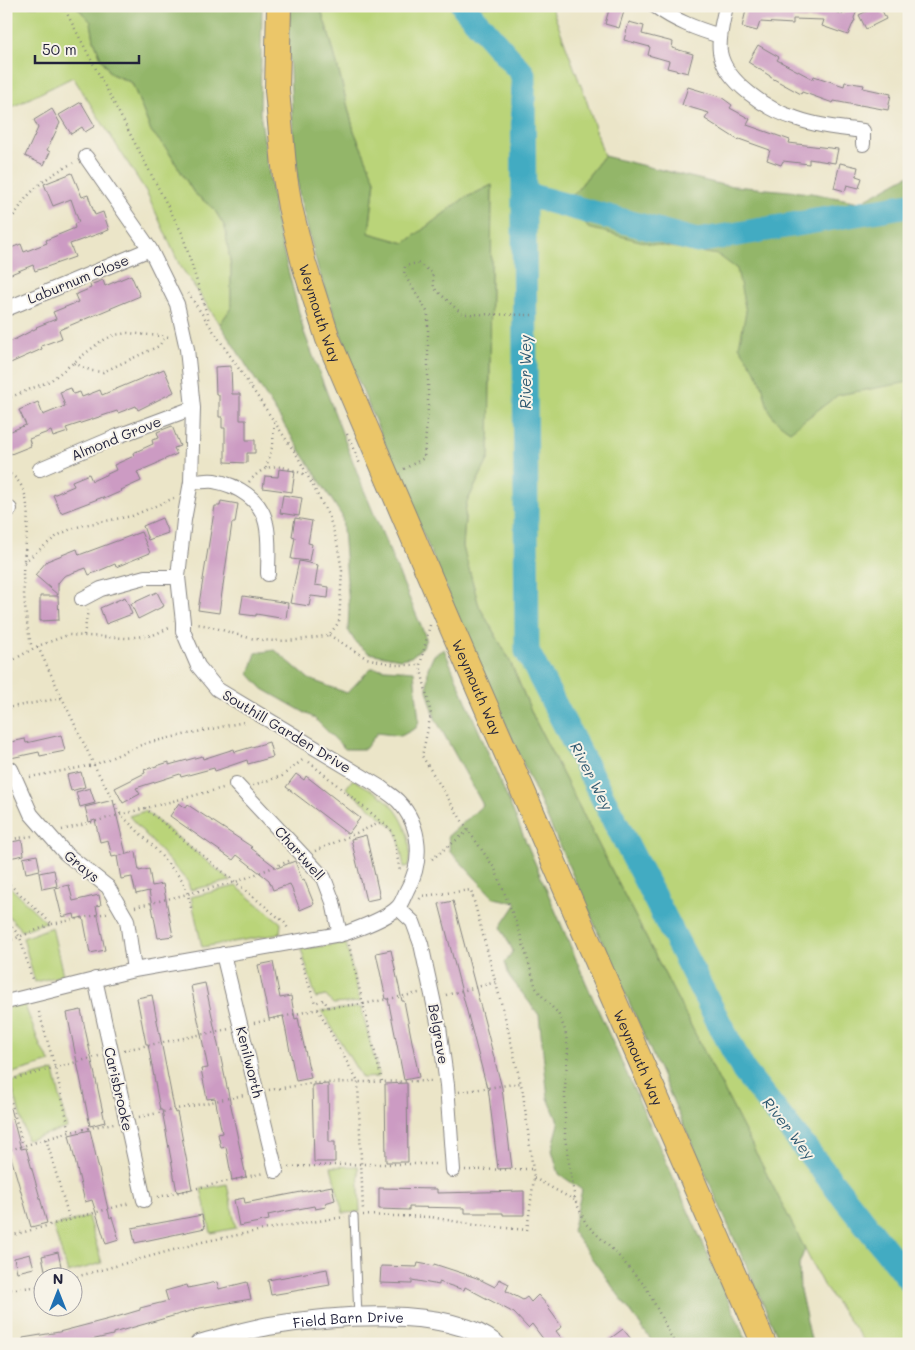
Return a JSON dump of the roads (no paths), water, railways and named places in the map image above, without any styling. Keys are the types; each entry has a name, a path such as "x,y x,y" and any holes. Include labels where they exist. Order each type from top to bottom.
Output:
{"highway":[{"name":"Weymouth Way","path":"278,6 279,119 285,177 296,234 309,282 328,339 764,1344"}],"street":[{"path":"655,6 666,14 694,28 720,36"},
{"path":"726,6 720,36 720,54 735,81 777,111 793,118 863,131 862,144"},
{"name":"Southill Garden Drive","path":"86,157 150,250 164,276 177,304 187,349 193,408 191,482 178,578 184,631 198,666 217,689 380,787 398,802 413,822 418,846 417,866 402,912"},
{"name":"Laburnum Close","path":"6,309 150,250"},
{"name":"Almond Grove","path":"40,469 118,436 193,408"},
{"path":"191,482 212,481 242,490 258,505 263,512 266,522 269,548 268,574"},
{"path":"86,597 101,589 145,578 178,578"},
{"name":"Grays","path":"13,775 31,814 65,853 108,887 128,920 134,970"},
{"name":"Chartwell","path":"238,786 324,878 343,934"},
{"path":"6,1002 134,970 343,934 402,912"},
{"name":"Belgrave","path":"402,912 413,922 421,944 432,994 447,1087 453,1170"},
{"name":"Kenilworth","path":"223,954 276,1170"},
{"name":"Carisbrooke","path":"94,979 144,1200"},
{"name":"Field Barn Drive","path":"199,1344 268,1326 331,1318 392,1316 446,1321 489,1339 496,1344"}],"lane":[{"path":"354,1216 358,1318"}],"waterway":[{"name":"River Wey","path":"463,6 523,74 527,651 744,1071 909,1279"},
{"name":"River Wey","path":"524,194 697,241 909,205"}]}
